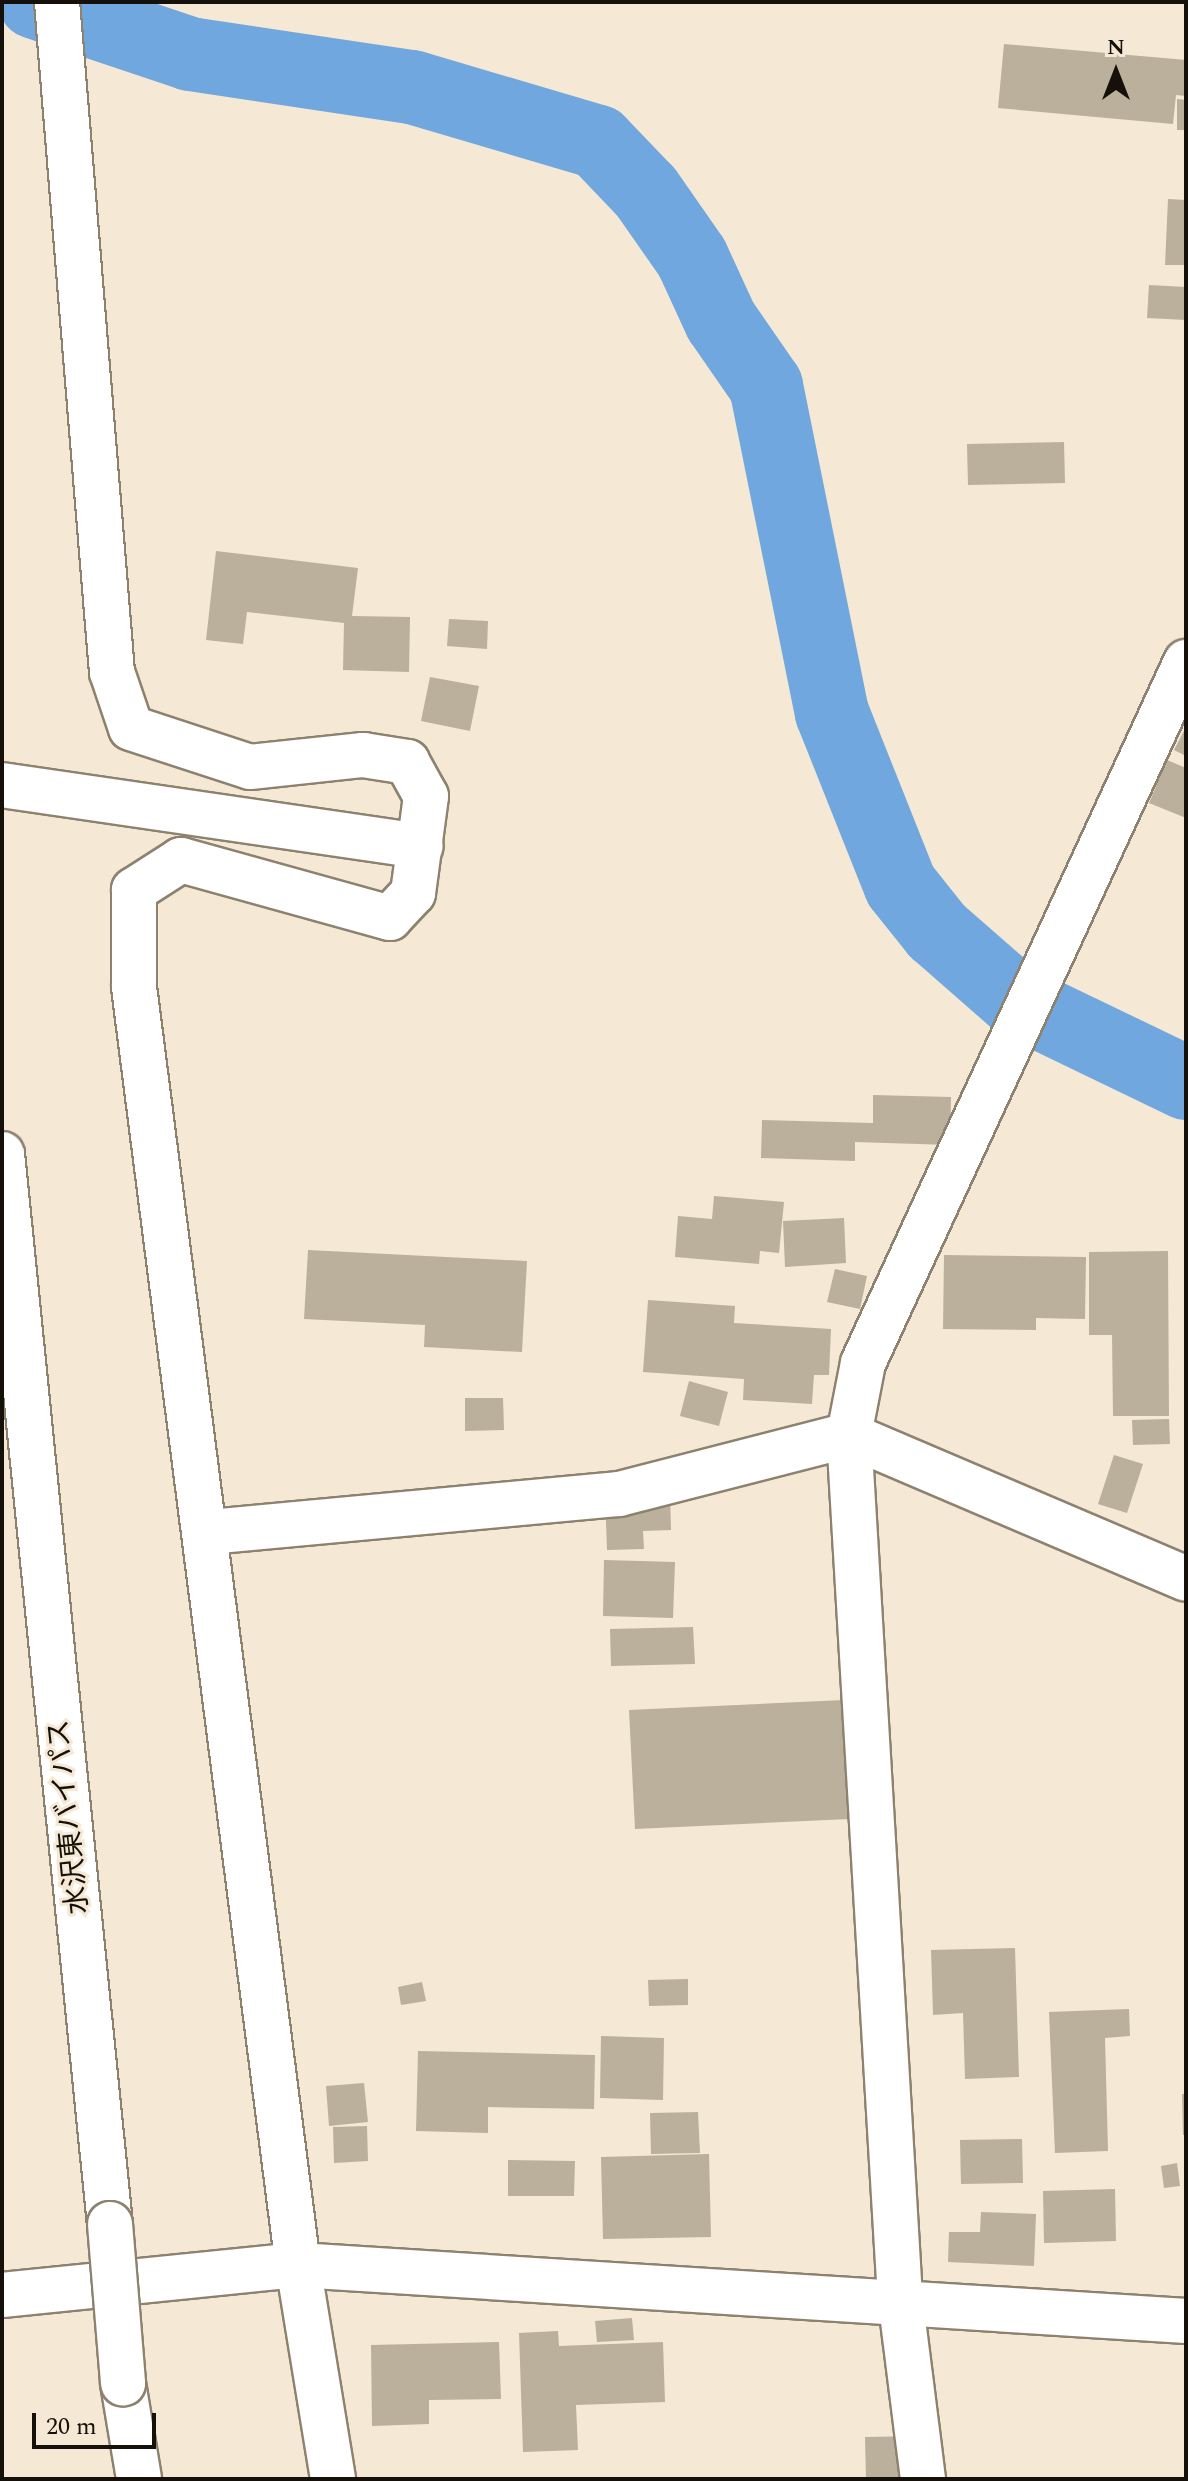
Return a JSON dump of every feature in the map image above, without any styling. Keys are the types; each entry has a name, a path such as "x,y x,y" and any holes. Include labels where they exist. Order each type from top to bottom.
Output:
{"main road":[{"path":"57,2 112,672 131,728 250,767 363,755 407,762 426,796 413,893 390,918 181,860 134,890 134,987 208,1532 298,2265 333,2479"},
{"path":"923,2479 900,2298 849,1435 863,1363 1186,662"},
{"path":"2,785 421,846"},
{"name":"水沢東バイパス","path":"2,1154 110,2224 123,2383 139,2479"},
{"path":"208,1532 619,1494 849,1435 1186,1579"},
{"path":"2,2295 298,2265 900,2298 1186,2321"}],"building":[{"path":"1004,44 1186,60 1186,96 1176,95 1173,124 998,108"},
{"path":"1177,99 1186,100 1186,130 1177,130"},
{"path":"1168,199 1186,200 1186,265 1165,265"},
{"path":"1149,285 1186,287 1186,320 1147,318"},
{"path":"1064,442 1065,483 968,485 967,444"},
{"path":"216,551 358,568 352,616 410,617 409,672 343,670 344,623 247,612 243,644 206,640"},
{"path":"449,619 488,621 487,649 447,646"},
{"path":"430,677 479,686 470,731 421,721"},
{"path":"1186,727 1186,756 1174,750"},
{"path":"1167,760 1186,768 1186,818 1149,803"},
{"path":"873,1095 951,1097 950,1145 855,1142 855,1161 761,1158 762,1120 873,1123"},
{"path":"714,1196 784,1202 779,1253 760,1251 759,1264 675,1257 678,1216 712,1219"},
{"path":"844,1218 846,1263 785,1267 783,1221"},
{"path":"308,1250 527,1261 522,1352 424,1347 425,1325 304,1319"},
{"path":"1168,1251 1169,1416 1113,1416 1112,1335 1089,1335 1089,1252"},
{"path":"944,1255 1086,1257 1085,1319 1036,1318 1036,1330 943,1329"},
{"path":"835,1269 867,1276 860,1309 827,1302"},
{"path":"648,1300 735,1306 734,1323 831,1329 829,1375 814,1375 812,1404 743,1400 744,1379 643,1372"},
{"path":"689,1381 728,1392 719,1426 680,1416"},
{"path":"465,1398 503,1398 504,1430 465,1431"},
{"path":"1169,1419 1170,1444 1133,1445 1132,1420"},
{"path":"1114,1455 1143,1464 1127,1513 1098,1504"},
{"path":"670,1491 671,1530 643,1531 644,1549 607,1550 605,1493"},
{"path":"604,1560 675,1562 673,1618 603,1616"},
{"path":"693,1627 695,1664 611,1666 610,1629"},
{"path":"844,1700 849,1819 635,1829 629,1710"},
{"path":"1015,1948 1019,2077 965,2079 963,2013 933,2015 931,1950"},
{"path":"688,1979 688,2005 649,2006 648,1980"},
{"path":"422,1982 426,2001 401,2005 398,1987"},
{"path":"1129,2009 1130,2036 1105,2038 1108,2151 1055,2153 1049,2012"},
{"path":"601,2036 664,2038 663,2100 600,2098"},
{"path":"418,2051 595,2055 594,2109 488,2107 488,2133 416,2131"},
{"path":"364,2083 368,2122 329,2126 326,2086"},
{"path":"1182,2094 1186,2094 1186,2135 1183,2135"},
{"path":"698,2112 700,2153 651,2154 650,2113"},
{"path":"367,2126 368,2161 334,2163 333,2127"},
{"path":"1022,2139 1023,2183 961,2184 960,2140"},
{"path":"709,2154 711,2237 603,2239 601,2157"},
{"path":"508,2160 575,2161 574,2196 508,2196"},
{"path":"1177,2163 1180,2186 1164,2188 1161,2166"},
{"path":"1115,2189 1116,2241 1044,2243 1043,2191"},
{"path":"981,2212 1036,2214 1034,2266 948,2262 949,2232 980,2232"},
{"path":"632,2318 634,2340 597,2342 595,2321"},
{"path":"558,2331 559,2346 663,2342 665,2402 576,2405 578,2450 523,2452 519,2333"},
{"path":"499,2342 501,2399 429,2400 429,2424 372,2426 371,2345"},
{"path":"919,2436 920,2479 866,2479 865,2437"}],"waterway":[{"path":"35,2 190,54 412,87 598,142 646,192 692,258 721,321 766,386 832,713 901,886 937,931 1018,1002 1186,1083"}]}
